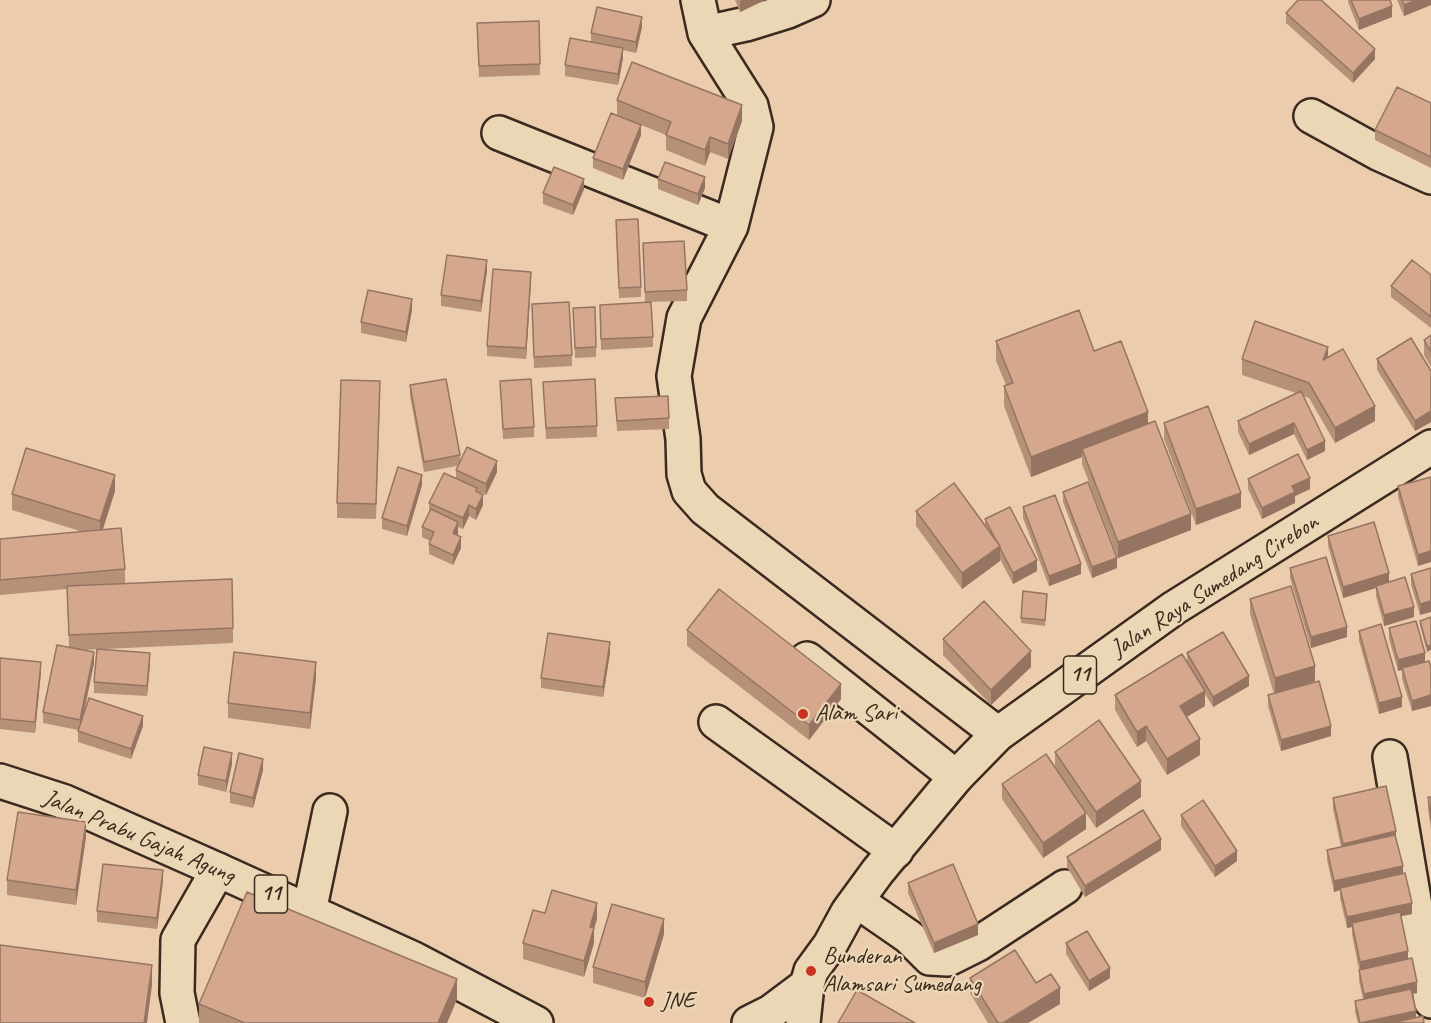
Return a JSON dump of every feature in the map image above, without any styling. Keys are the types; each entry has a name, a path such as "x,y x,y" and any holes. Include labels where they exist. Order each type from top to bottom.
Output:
{"main road":[{"path":"698,0 705,33 751,106 756,128 731,226 684,318 674,376 683,439 684,474 689,491 705,509 998,734"},
{"path":"705,33 788,11 813,0"},
{"path":"1311,116 1380,154 1431,177"},
{"path":"499,133 731,226"},
{"name":"Jalan Raya Sumedang Cirebon","path":"807,985 812,971 830,945 848,912 956,777 998,734 1174,608 1431,447"},
{"path":"787,643 956,777"},
{"path":"716,722 896,851"},
{"path":"1389,757 1427,951 1431,1000"},
{"name":"Jalan Prabu Gajah Agung","path":"0,781 64,802 218,870 414,959 536,1023"},
{"path":"309,912 330,811"},
{"path":"183,1023 177,993 178,940 218,870"},
{"path":"857,901 909,937 930,958 948,959 978,944 1065,887"},
{"name":"11","path":"761,1019 807,985"},
{"name":"11","path":"803,1023 807,985"}],"building":[{"path":"1298,0 1321,0 1375,49 1353,73 1286,13"},
{"path":"1351,0 1390,0 1392,6 1359,19"},
{"path":"1402,0 1416,0 1404,5"},
{"path":"597,7 642,17 636,42 591,33"},
{"path":"539,21 540,64 479,66 477,23"},
{"path":"570,38 623,48 618,74 565,65"},
{"path":"632,62 742,105 728,144 710,137 705,150 666,135 671,122 617,100"},
{"path":"1397,87 1431,103 1431,157 1375,130"},
{"path":"611,113 641,125 623,169 593,158"},
{"path":"665,162 705,177 698,194 658,179"},
{"path":"554,167 584,179 573,205 543,193"},
{"path":"638,219 641,287 619,288 616,220"},
{"path":"684,241 687,290 645,292 643,243"},
{"path":"447,255 487,260 481,301 441,295"},
{"path":"1412,260 1431,275 1431,317 1391,286"},
{"path":"493,269 531,272 526,348 487,346"},
{"path":"368,290 412,299 406,332 361,322"},
{"path":"569,302 572,355 534,357 532,304"},
{"path":"651,302 653,337 601,339 600,305"},
{"path":"595,307 596,347 575,348 573,308"},
{"path":"1079,310 1094,351 1121,341 1148,412 1031,457 1004,386 1013,383 996,341"},
{"path":"1255,321 1328,347 1323,360 1343,349 1375,406 1335,428 1309,383 1242,359"},
{"path":"1431,335 1431,352 1424,340"},
{"path":"1411,338 1431,371 1431,411 1415,421 1377,359"},
{"path":"446,379 460,455 424,462 410,385"},
{"path":"531,379 534,427 503,429 500,381"},
{"path":"595,379 597,426 546,428 543,382"},
{"path":"341,380 380,381 376,504 337,503"},
{"path":"1301,391 1325,441 1307,450 1294,423 1249,444 1238,421"},
{"path":"668,396 669,418 617,421 615,398"},
{"path":"1208,406 1241,493 1196,509 1164,423"},
{"path":"1155,421 1191,514 1118,542 1082,449"},
{"path":"467,447 497,461 486,484 456,470"},
{"path":"26,448 115,475 100,521 12,494"},
{"path":"1298,454 1310,478 1292,486 1295,492 1262,508 1248,479"},
{"path":"398,467 422,475 407,526 382,518"},
{"path":"444,473 477,488 476,491 483,495 476,509 469,505 463,518 429,503"},
{"path":"1431,477 1431,551 1418,555 1398,486"},
{"path":"1088,482 1117,558 1092,567 1063,492"},
{"path":"954,483 1000,546 962,573 916,511"},
{"path":"1055,495 1081,564 1049,576 1023,507"},
{"path":"1010,507 1037,560 1013,573 985,519"},
{"path":"431,509 458,522 453,533 461,537 453,555 429,544 434,532 422,527"},
{"path":"1374,522 1389,573 1343,587 1328,536"},
{"path":"121,528 125,569 0,580 0,539"},
{"path":"1326,557 1347,627 1311,637 1290,568"},
{"path":"1431,568 1431,601 1420,604 1411,574"},
{"path":"1405,577 1414,607 1384,615 1376,586"},
{"path":"232,579 233,628 69,635 67,586"},
{"path":"1291,586 1315,666 1275,678 1250,599"},
{"path":"719,589 841,684 809,725 687,630"},
{"path":"1023,591 1047,594 1045,620 1021,618"},
{"path":"984,601 1031,651 991,690 943,639"},
{"path":"1431,617 1431,645 1427,646 1420,621"},
{"path":"1416,621 1425,653 1398,660 1389,628"},
{"path":"1381,624 1402,697 1379,703 1359,631"},
{"path":"1223,632 1249,676 1213,697 1187,653"},
{"path":"548,633 610,642 603,687 541,678"},
{"path":"57,645 94,652 80,720 43,712"},
{"path":"97,649 150,653 147,686 94,682"},
{"path":"234,652 316,662 310,713 228,703"},
{"path":"1182,654 1205,691 1180,706 1200,739 1167,759 1146,726 1137,732 1115,695"},
{"path":"0,658 41,662 35,722 0,719"},
{"path":"1429,661 1431,695 1412,701 1402,668"},
{"path":"1319,681 1331,726 1281,740 1268,695"},
{"path":"89,698 143,716 131,749 78,731"},
{"path":"1099,720 1141,781 1096,812 1055,752"},
{"path":"204,747 232,753 226,781 198,775"},
{"path":"239,753 263,759 253,798 230,792"},
{"path":"1046,754 1086,813 1043,843 1002,784"},
{"path":"1386,786 1396,831 1343,844 1333,798"},
{"path":"1428,797 1431,797 1431,820"},
{"path":"1203,800 1237,851 1215,866 1181,815"},
{"path":"1143,810 1161,839 1085,886 1067,857"},
{"path":"18,812 86,822 76,890 7,880"},
{"path":"1395,835 1403,866 1334,881 1327,850"},
{"path":"103,864 163,870 157,918 97,911"},
{"path":"953,864 978,924 934,943 908,883"},
{"path":"1405,873 1412,903 1347,917 1340,888"},
{"path":"552,890 597,903 590,927 594,928 584,961 523,943 533,910 545,913"},
{"path":"247,892 457,979 438,1023 245,1023 199,1004"},
{"path":"612,904 664,919 645,982 593,967"},
{"path":"1400,912 1408,951 1360,962 1352,923"},
{"path":"1087,931 1110,968 1089,981 1066,943"},
{"path":"0,945 152,965 144,1023 0,1023"},
{"path":"1015,950 1036,983 1051,974 1060,988 1003,1023 998,1023 970,978"},
{"path":"1412,958 1417,982 1364,994 1359,970"},
{"path":"1411,989 1416,1011 1360,1023 1355,1001"},
{"path":"857,990 915,1023 838,1023"},
{"path":"1423,1016 1424,1023 1392,1023"}],"place":[{"name":"Alam Sari","path":"803,714"},
{"name":"Bunderan Alamsari Sumedang","path":"811,971"},
{"name":"JNE","path":"649,1002"}]}
